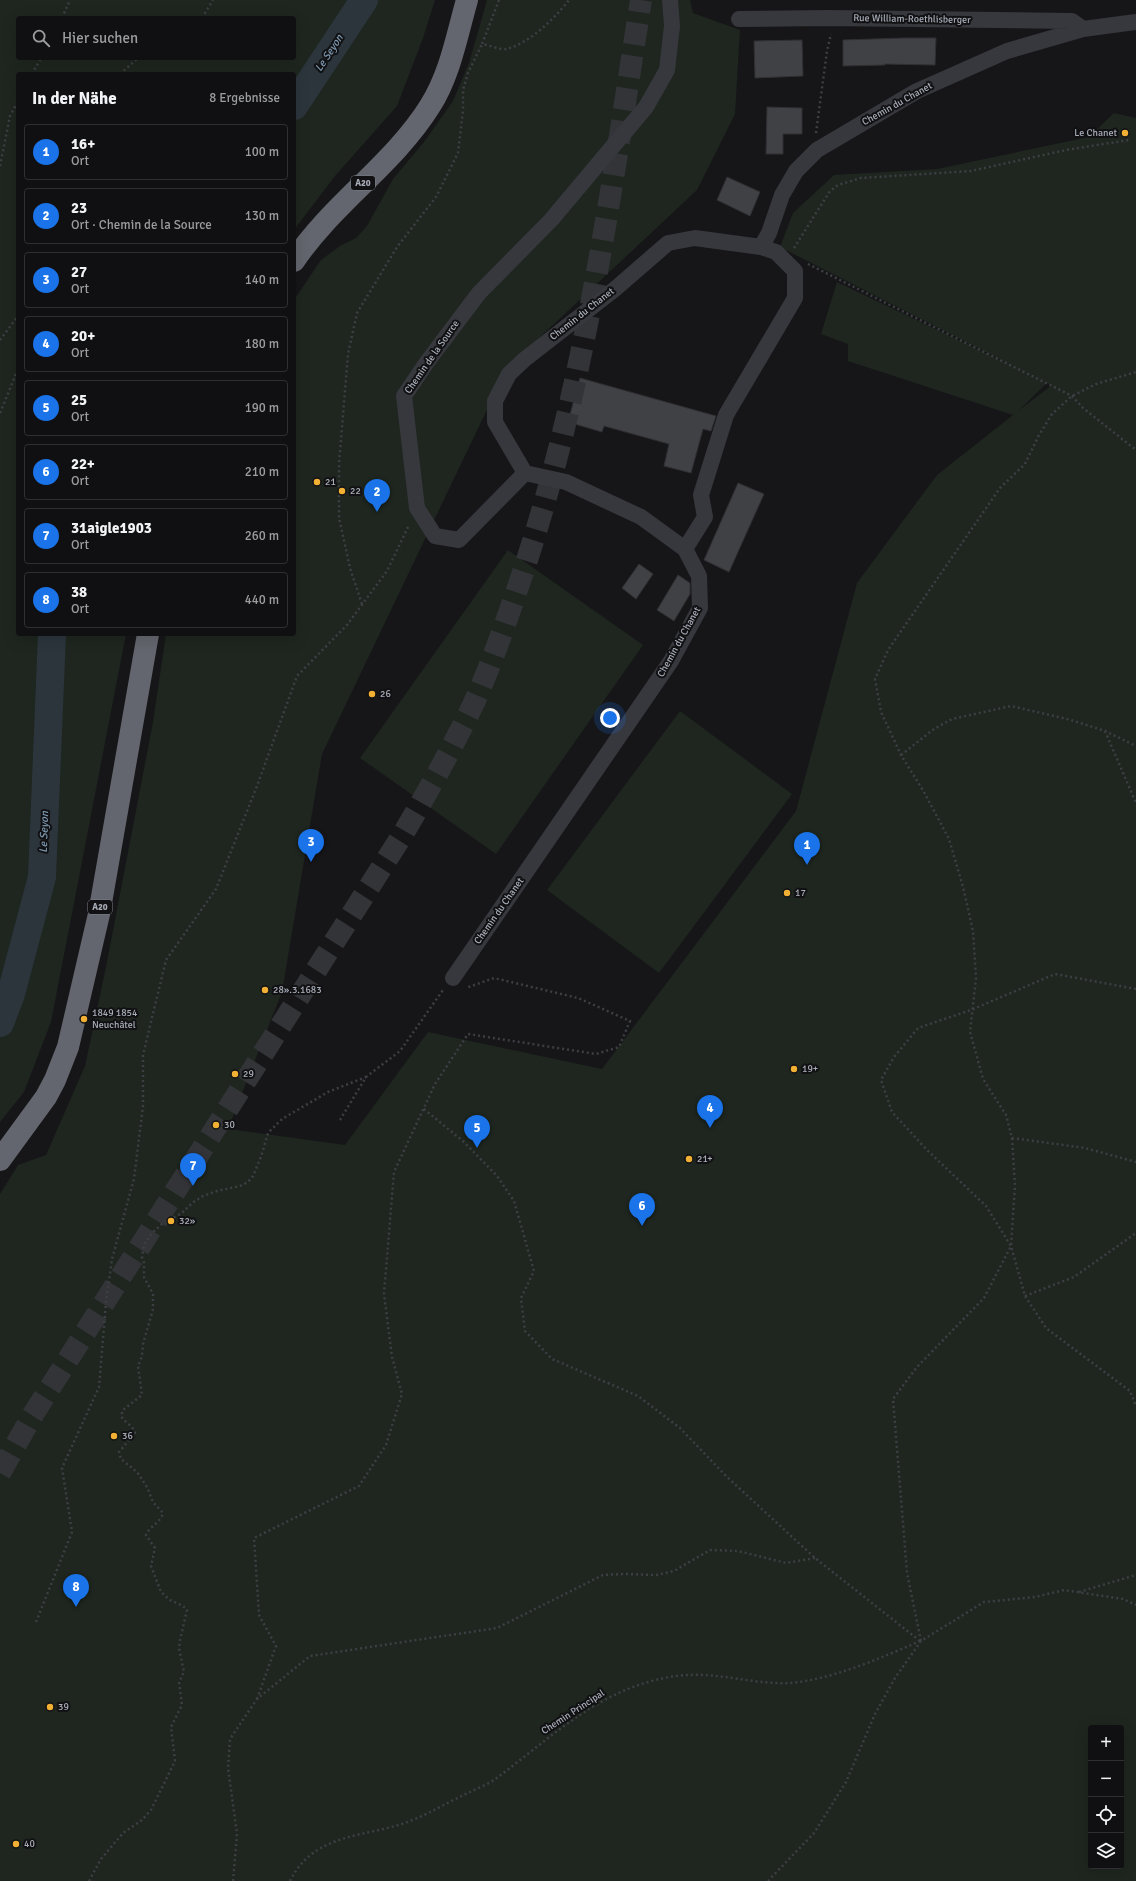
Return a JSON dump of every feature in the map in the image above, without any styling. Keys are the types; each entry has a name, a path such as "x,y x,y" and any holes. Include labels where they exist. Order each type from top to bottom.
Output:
{"highway":[{"name":"A20","path":"296,258 316,232 403,140 431,105 444,76 468,0"},
{"name":"A20","path":"0,1160 46,1097 55,1080 68,1047 102,898 148,636"}],"street":[{"name":"Chemin de la Source","path":"524,473 459,540 435,536 417,508 404,396 478,293 551,220 646,107 667,70 672,26 670,0"},
{"name":"Rue William-Roethlisberger","path":"739,20 836,18 1072,21 1083,29"},
{"name":"Chemin du Chanet","path":"761,247 769,232 782,195 796,171 817,150 917,91 1007,51 1083,29 1136,22"},
{"name":"Chemin du Chanet","path":"524,473 495,422 495,401 509,374 525,359 615,289 668,243 695,238 761,247 776,252 790,266"},
{"path":"524,473 566,482 641,517 685,549 705,517 701,495 726,415 795,298 790,266"},
{"name":"Chemin du Chanet","path":"453,978 670,661 700,608 699,576 685,549"}],"path":[{"path":"63,16 70,0"},
{"path":"203,16 212,0"},
{"path":"362,605 350,568 339,518 339,464 348,354 355,320 357,313 397,247 436,197 458,153 463,111 462,90 499,0"},
{"path":"482,44 506,49 532,37 556,16 569,0"},
{"path":"817,150 816,135 826,59 836,18"},
{"path":"33,72 40,60"},
{"path":"122,72 136,60"},
{"path":"0,166 10,116 16,105"},
{"path":"790,266 830,191 838,185 861,178 971,172 1066,150 1129,140"},
{"path":"790,266 804,262 1072,396 1083,408 1136,450"},
{"path":"0,340 16,319"},
{"path":"921,1641 907,1573 893,1399 917,1367 984,1298 1011,1246 1014,1185 1012,1138 1006,1115 983,1079 970,1032 971,1010 976,978 973,931 963,887 948,839 924,792 901,755 881,712 875,680 888,650 1000,488 1025,464 1039,435 1052,414 1072,396 1096,384 1136,372"},
{"path":"0,413 16,374"},
{"path":"36,1622 72,1532 62,1468 99,1387 106,1302 112,1259 134,1179 143,1106 143,1055 166,960 216,889 257,786 297,676 347,625 387,571 417,508"},
{"path":"901,755 934,729 952,720 1011,706 1071,720 1105,731 1136,746"},
{"path":"1105,731 1136,804"},
{"path":"1136,989 1055,974 971,1010 918,1028 894,1057 882,1080 892,1112 927,1150 986,1206 1011,1246 1025,1296 1046,1328 1130,1391 1136,1406"},
{"path":"89,1881 101,1859 120,1836 142,1820 156,1801 176,1757 171,1727 182,1705 179,1682 184,1672 180,1644 187,1610 183,1606 164,1596 161,1592 151,1566 155,1548 146,1535 163,1514 153,1502 147,1487 137,1472 120,1459 118,1452 136,1433 131,1426 124,1422 121,1416 123,1410 142,1395 138,1366 153,1309 153,1294 144,1277 142,1251 157,1229 182,1213 192,1203 203,1196 240,1186 248,1182 253,1176 261,1157 266,1142 266,1136 274,1125 317,1098 366,1076 400,1051 432,1004 453,978"},
{"path":"233,1881 237,1834 228,1768 230,1739 257,1699 276,1646 259,1615 254,1538 359,1486 386,1445 402,1394 392,1357 384,1294 394,1172 435,1084 468,1034 596,1054 619,1047 630,1021 578,998 494,978 456,991 453,978"},
{"path":"340,1120 366,1076"},
{"path":"424,1109 464,1142 497,1176 514,1201 534,1271 521,1298 525,1331 552,1359 638,1396 680,1428 726,1476 814,1558 921,1641"},
{"path":"1012,1138 1086,1148 1136,1162"},
{"path":"1025,1296 1074,1277 1136,1233"},
{"path":"257,1699 310,1656 497,1628 603,1576 624,1574 657,1575 674,1570 710,1550 738,1551 786,1563 814,1558"},
{"path":"1078,1592 1136,1575"},
{"path":"768,1881 814,1833 846,1782 881,1702 895,1678 921,1641 984,1602 1035,1597 1064,1590 1123,1599 1136,1605"},
{"name":"Chemin Principal","path":"290,1881 295,1870 312,1854 328,1844 351,1836 410,1822 496,1779 549,1736 593,1707 619,1693 645,1683 689,1675 790,1683 866,1664 921,1641"}],"shaded area":[{"path":"0,0 435,0 423,38 397,106 335,176 296,227 296,72 16,72 16,636 126,636 51,1022 24,1092 0,1122"},
{"path":"487,0 690,0 693,13 740,30 735,114 697,190 507,368 322,754 282,992 228,1129 345,1145 428,1032 602,1069 796,811 857,583 937,475 1013,415 848,361 848,344 821,334 837,282 1021,370 780,247 793,213 834,175 937,169 1089,137 1114,113 1136,118 1136,1881 0,1881 0,1194 18,1165 46,1155 85,1066 106,967 153,722 166,636 296,636 296,297 321,260 340,246 356,238 367,226 393,179 424,142 453,101 469,63","holes":["1047,383 1052,385 1018,411"]},
{"path":"508,550 643,645 496,854 360,758"},
{"path":"680,711 792,794 659,973 547,890"}],"building":[{"path":"936,38 935,65 885,64 843,66 843,40"},
{"path":"802,40 803,76 755,78 754,41"},
{"path":"767,107 802,108 802,134 783,134 783,154 766,154"},
{"path":"727,177 760,192 750,216 717,200"},
{"path":"580,378 716,416 711,431 703,429 691,473 664,466 669,444 604,426 602,432 568,422"},
{"path":"738,483 764,494 729,572 704,560"},
{"path":"639,564 653,574 636,599 622,588"},
{"path":"678,575 690,583 690,594 674,621 657,610"}],"waterway":[{"name":"Le Seyon","path":"296,103 364,0"},
{"name":"Le Seyon","path":"0,1023 11,994 42,877 52,636"}],"tunnel":[{"path":"0,1473 32,1416 403,834 430,787 479,692 519,584 542,512 578,368 606,221 641,0"}],"place":[{"name":"Le Chanet","path":"1125,133"},
{"name":"21","path":"317,482"},
{"name":"22","path":"342,491"},
{"name":"23","path":"377,512"},
{"name":"26","path":"372,694"},
{"name":"27","path":"311,862"},
{"name":"16+","path":"807,865"},
{"name":"17","path":"787,893"},
{"name":"28».3.1683","path":"265,990"},
{"name":"1849 1854 Neuchâtel","path":"84,1019"},
{"name":"19+","path":"794,1069"},
{"name":"29","path":"235,1074"},
{"name":"30","path":"216,1125"},
{"name":"20+","path":"710,1128"},
{"name":"25","path":"477,1148"},
{"name":"21+","path":"689,1159"},
{"name":"31aigle1903","path":"193,1186"},
{"name":"32»","path":"171,1221"},
{"name":"22+","path":"642,1226"},
{"name":"36","path":"114,1436"},
{"name":"38","path":"76,1607"},
{"name":"39","path":"50,1707"},
{"name":"40","path":"16,1844"}]}
